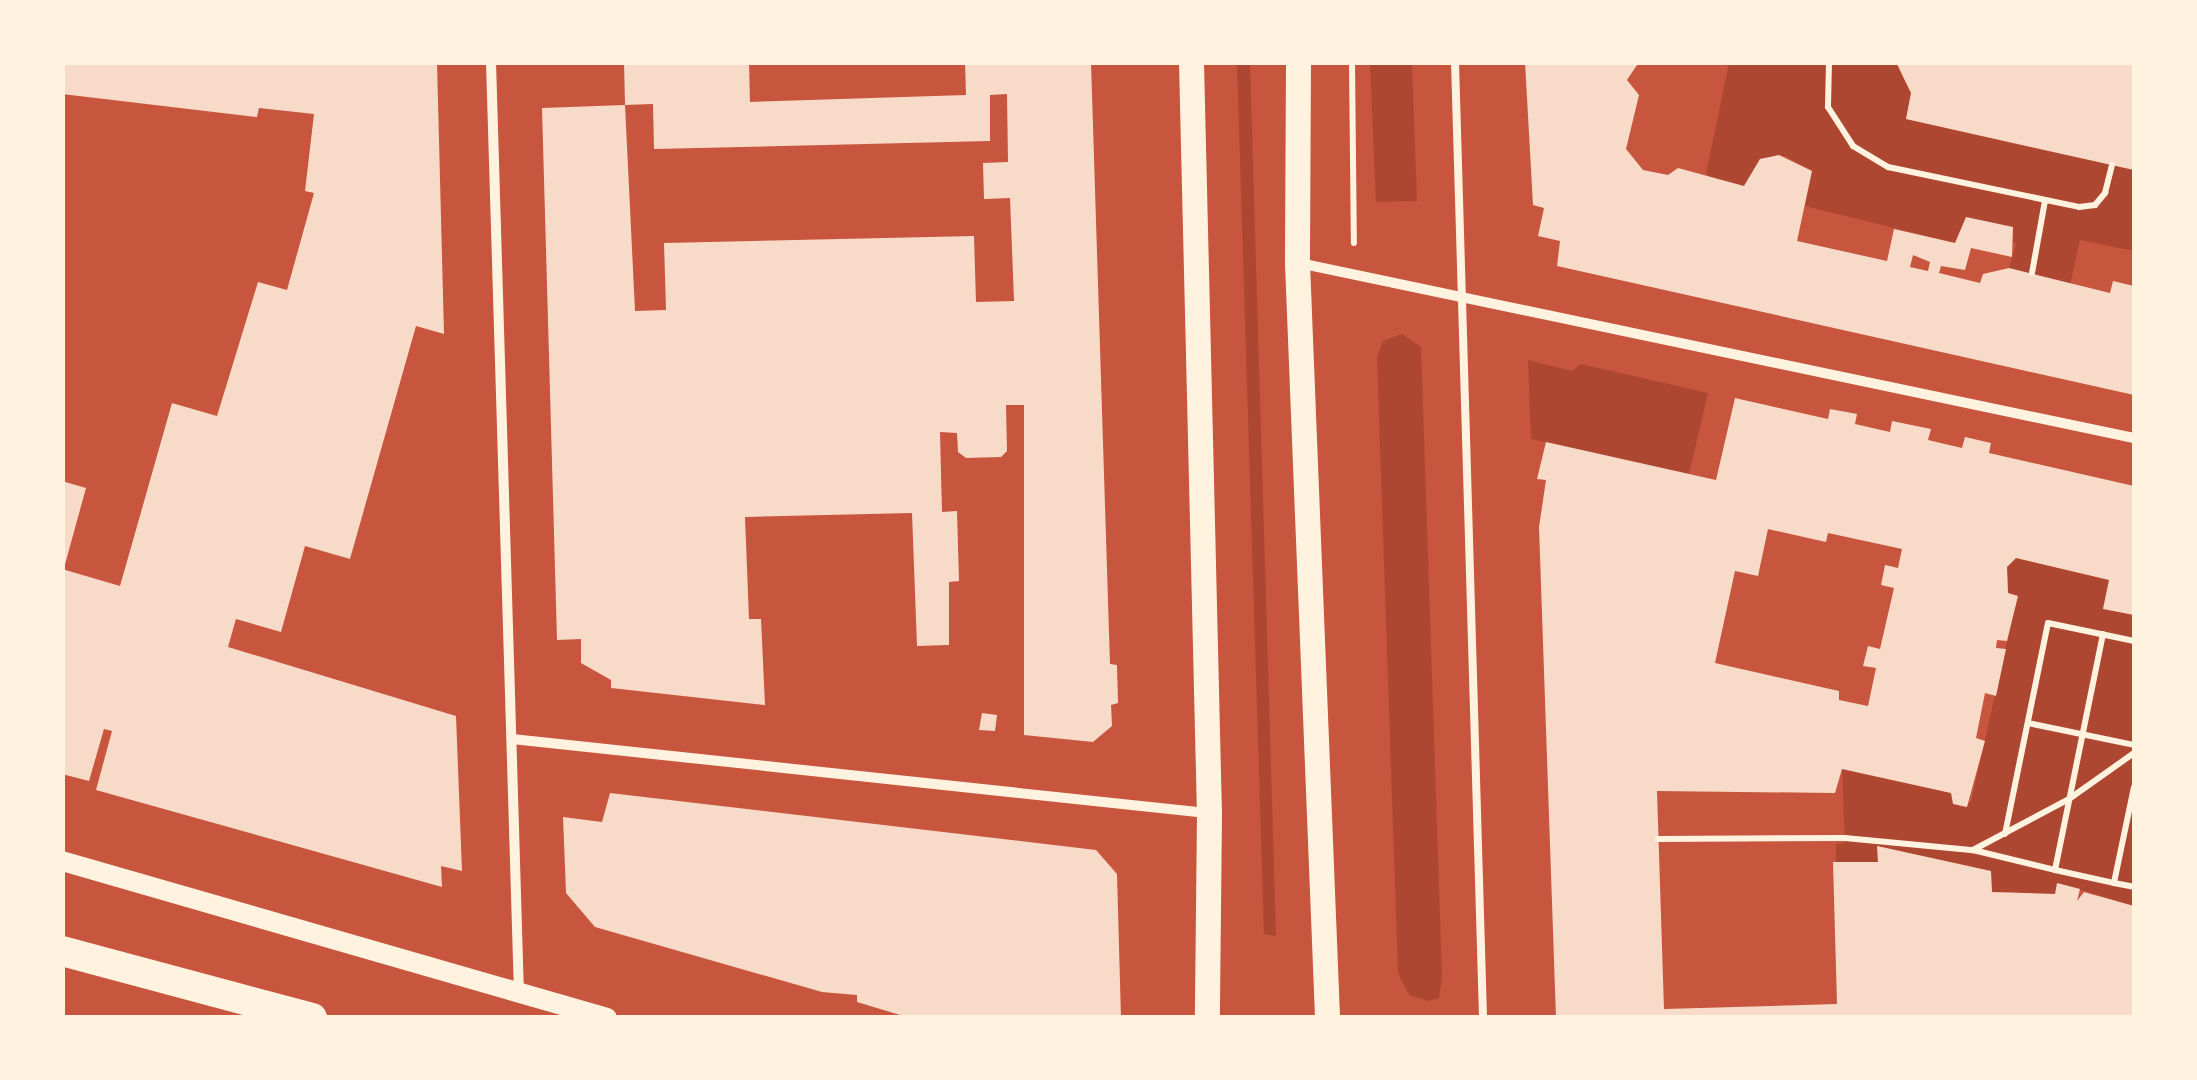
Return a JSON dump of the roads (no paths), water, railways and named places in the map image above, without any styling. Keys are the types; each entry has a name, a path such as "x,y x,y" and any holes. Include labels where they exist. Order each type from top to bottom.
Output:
{"highway":[{"path":"62,951 312,1018"}],"main road":[{"path":"1191,62 1209,813 1207,1018"},
{"path":"1298,62 1297,263 1327,1018"},
{"path":"62,861 606,1018"}],"street":[{"path":"491,62 519,994"},
{"path":"1297,263 2134,438"},
{"path":"512,739 1209,813"}],"lane":[{"path":"1455,62 1483,1018"}]}
